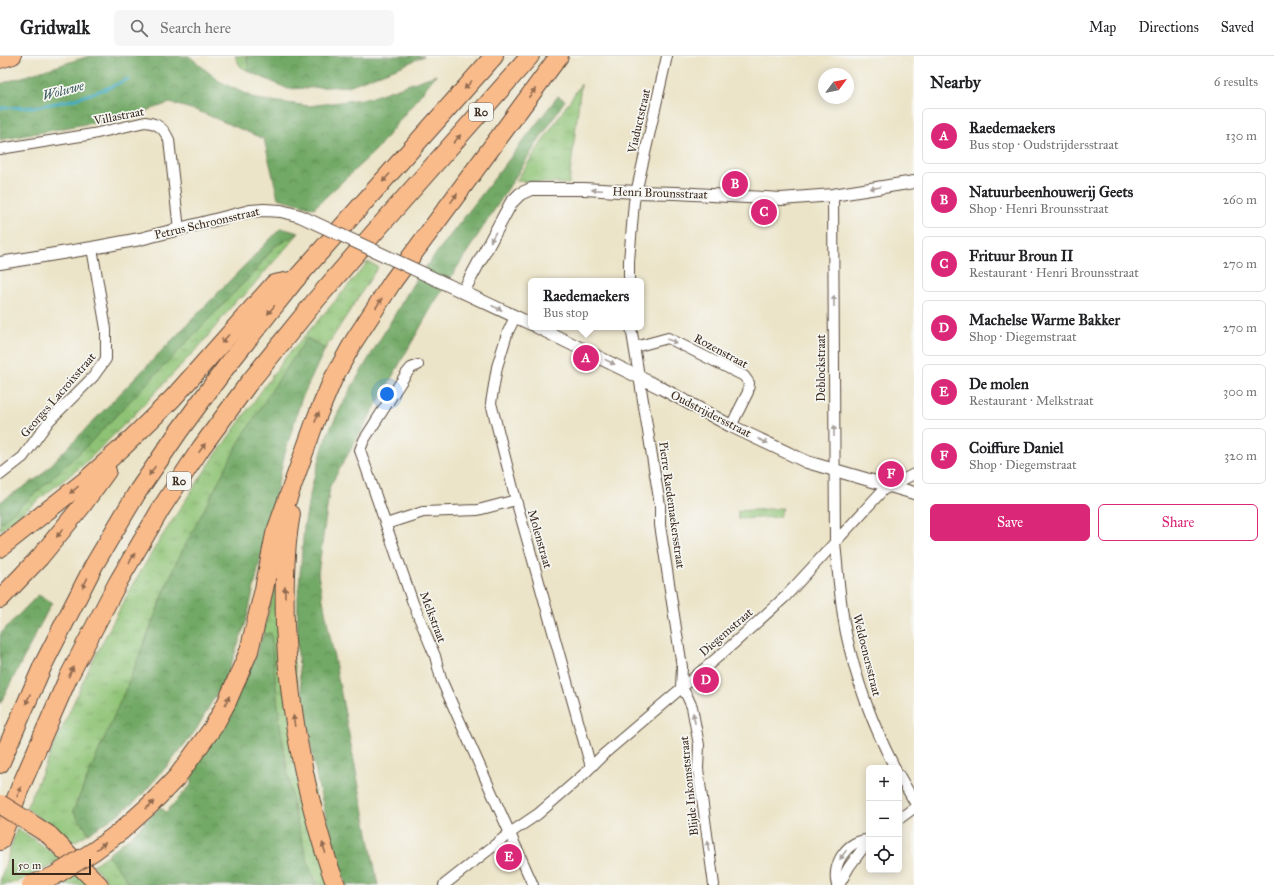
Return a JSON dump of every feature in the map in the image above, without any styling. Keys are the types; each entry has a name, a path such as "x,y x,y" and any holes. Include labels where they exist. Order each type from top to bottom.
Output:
{"highway":[{"path":"0,60 13,56"},
{"name":"R0","path":"0,764 43,664 94,565 138,491 179,431 226,367 295,280 494,56"},
{"name":"R0","path":"0,841 20,788 68,678 118,582 162,507 197,455 248,384 316,300 379,226 530,56"},
{"path":"31,885 54,876 94,851 121,831 152,804 177,777 214,726 227,702 249,651 275,534 316,419 333,379 354,341 393,281 559,56"},
{"path":"0,548 86,480 124,446 173,398 274,284 295,280"},
{"path":"0,599 40,558 82,507 124,446"},
{"path":"304,454 290,517 286,554 284,594 288,676 295,726 306,784 319,832 336,885"},
{"path":"0,804 49,835 99,885"}],"street":[{"name":"Viaductstraat","path":"636,192 667,56"},
{"name":"Villastraat","path":"0,149 93,134 145,122 160,126 166,132 169,140 178,230"},
{"name":"Henri Brounsstraat","path":"463,292 511,203 520,194 531,189 584,189 781,199 833,195 914,182"},
{"path":"629,278 636,192"},
{"name":"Deblockstraat","path":"833,195 835,542"},
{"name":"Petrus Schroonsstraat","path":"0,263 140,239 250,211 281,211 300,216 463,292"},
{"name":"Georges Lacroixstraat","path":"0,475 23,457 49,421 93,377 106,359 106,329 92,248"},
{"path":"463,292 528,323"},
{"name":"Molenstraat","path":"515,317 507,334 497,367 492,403 516,500 591,767"},
{"name":"Oudstrijdersstraat","path":"543,330 639,377 731,426 807,462 914,493"},
{"name":"Pierre Raedemaekersstraat","path":"632,330 660,506 660,525 682,667 681,687"},
{"name":"Rozenstraat","path":"635,347 668,338 744,376 749,383 748,392 731,426"},
{"name":"Melkstraat","path":"418,365 411,368 406,374 361,445 360,450 413,603 435,656 441,679 533,885"},
{"name":"Diegemstraat","path":"444,885 510,833 538,814 604,754 732,645 785,598 883,490 914,474"},
{"path":"386,524 423,512 478,510 516,500"},
{"name":"Weldoenersstraat","path":"835,542 839,586 846,634 860,686 874,726 894,765"},
{"name":"Blijde Inkomststraat","path":"681,687 692,707 699,745 698,769 714,885"},
{"path":"902,780 914,801"},
{"path":"902,817 914,808"},
{"path":"838,885 834,878 836,867 842,854 853,843 866,840"}],"green space":[{"path":"89,56 189,56 219,81 256,99 309,106 369,98 436,75 376,150 314,208 278,198 264,139 198,111 170,103 134,115 0,140 0,84"},
{"path":"235,56 247,56 248,71 240,66"},
{"path":"247,56 424,56 402,66 348,86 288,89 248,71"},
{"path":"581,84 569,184 516,181"},
{"path":"558,96 565,100 433,305 330,486 318,574 378,885 346,885 329,830 317,780 300,680 297,643 298,597 304,527 312,485 326,437 347,395 414,282"},
{"path":"281,228 299,233 275,246 254,272 86,447 0,523 0,502 39,477"},
{"path":"299,233 242,298 239,297 204,341 138,411 84,464 0,530 0,523 41,488 254,272 275,246"},
{"path":"368,262 378,267 325,349 307,338 175,565 130,679 73,811 89,833 69,845 49,825 26,808 90,666 131,588 157,544 208,466 284,359"},
{"path":"307,338 325,349 301,400 285,453 246,622 228,673 196,730 173,759 139,798 116,816 89,833 73,811 130,679 175,565 238,444 271,391"},
{"path":"783,508 779,517 738,519 738,511"},
{"path":"279,570 329,885 316,885 309,866 294,812 279,718 271,634 263,634"},
{"path":"38,595 52,602 0,704 0,634"},
{"path":"271,633 279,718 294,812 309,866 316,885 131,885 107,855 131,836 160,807 166,812 191,785 193,768 253,663 263,634"},
{"path":"17,828 62,859 23,879 0,885 0,881"},
{"path":"107,855 131,885 111,885 93,865"},
{"path":"79,874 89,885 59,885"}],"waterway":[{"name":"Woluwe","path":"0,108 35,107 72,100 108,88 128,79"}],"place":[{"name":"Natuurbeenhouwerij Geets","path":"735,184"},
{"name":"Frituur Broun II","path":"764,212"},
{"name":"Raedemaekers","path":"586,358"},
{"name":"Coiffure Daniel","path":"891,474"},
{"name":"Machelse Warme Bakker","path":"706,680"},
{"name":"De molen","path":"509,857"}]}
